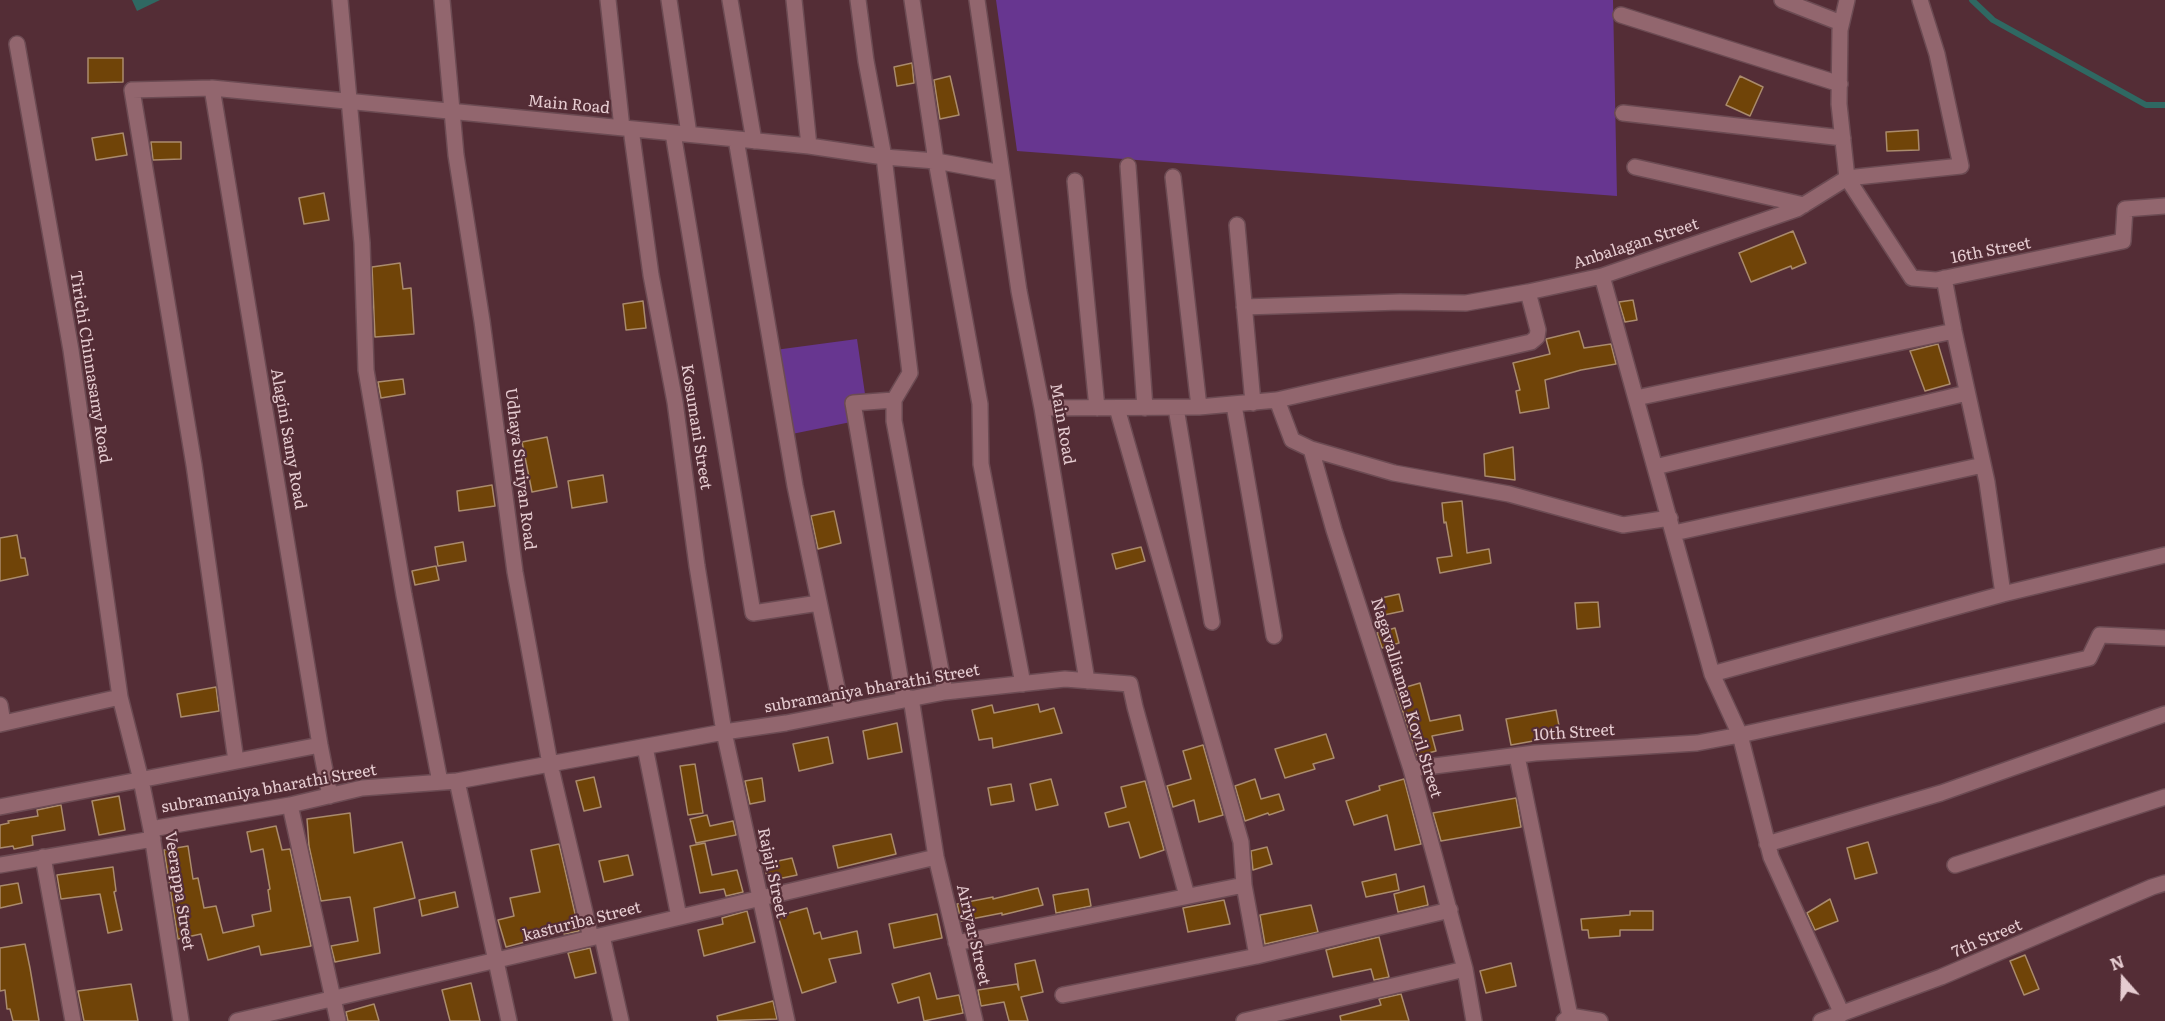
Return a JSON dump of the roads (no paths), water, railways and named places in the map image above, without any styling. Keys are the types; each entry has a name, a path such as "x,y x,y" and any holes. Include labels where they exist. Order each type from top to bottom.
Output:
{"street":[{"path":"340,0 362,243 366,370 404,595 440,782"},
{"name":"Udhaya Suriyan Road","path":"442,0 456,155 482,321 515,572 550,764 621,1021"},
{"name":"Kosumani Street","path":"608,0 611,46 675,402 697,566 724,732"},
{"path":"669,0 689,135"},
{"path":"730,0 754,141"},
{"path":"794,0 809,146"},
{"path":"858,0 866,61 884,157 910,373 894,400 894,421 945,692"},
{"path":"912,0 936,161 980,404 981,464 1023,684"},
{"name":"Main Road","path":"978,0 1019,291 1042,408 1087,681"},
{"path":"1782,0 1841,23"},
{"path":"1847,0 1840,30 1839,104 1847,178 1961,166 1937,54 1920,0"},
{"path":"1621,15 1840,84"},
{"name":"Tirichi Chinnasamy Road","path":"17,44 70,350 120,697"},
{"name":"Main Road","path":"236,761 194,465 132,90 212,88 809,146 884,157 936,161 1002,173"},
{"name":"Alagini Samy Road","path":"212,88 330,796"},
{"path":"1623,113 1843,138"},
{"path":"673,133 753,613 819,603"},
{"path":"736,139 795,486 842,712"},
{"path":"1128,166 1145,408"},
{"path":"1635,167 1804,205"},
{"path":"1173,177 1199,408"},
{"name":"Anbalagan Street","path":"1244,307 1400,302 1466,303 1528,292 1602,276 1797,209 1847,178"},
{"name":"16th Street","path":"1847,178 1912,278 1936,280 2123,241 2125,209 2165,206"},
{"path":"1075,181 1097,408"},
{"path":"1238,225 1253,402"},
{"path":"1602,276 1713,675 1740,735 1771,857 1842,1014"},
{"path":"1944,278 1983,465 2003,594"},
{"path":"1042,408 1199,408 1277,400 1531,342 1537,337 1538,330 1528,292"},
{"path":"1636,398 1954,332"},
{"path":"1655,467 1967,393"},
{"name":"Airiyar Street","path":"894,400 853,403 936,857 975,1021"},
{"path":"1277,400 1292,440 1311,449 1394,473 1509,494 1623,525 1672,525 1983,465"},
{"path":"1234,405 1274,636"},
{"path":"1117,408 1241,842 1244,885 1257,956"},
{"path":"1176,408 1212,622"},
{"name":"Nagavalliaman Kovil Street","path":"1311,449 1334,530 1411,769 1465,969 1474,1021"},
{"path":"1713,675 2003,594 2165,555"},
{"name":"10th Street","path":"1411,769 1517,756 1697,743 2089,658 2100,635 2165,638"},
{"name":"subramaniya bharathi Street","path":"0,865 362,788 457,781 724,732 786,723 945,692 1065,679 1130,684 1186,896"},
{"path":"0,705 1,723 120,697"},
{"name":"Veerappa Street","path":"120,697 152,834 181,1021"},
{"path":"1767,844 1941,793 2165,714"},
{"name":"Rajaji Street","path":"724,732 787,1021"},
{"path":"0,807 320,745"},
{"path":"645,747 679,917"},
{"path":"1517,756 1568,1020 1600,1021"},
{"path":"457,781 509,1021"},
{"path":"1955,865 2165,797"},
{"path":"290,805 338,1021"},
{"path":"43,857 73,1021"},
{"name":"kasturiba Street","path":"237,1021 936,857"},
{"name":"7th Street","path":"1821,1021 1941,977 2152,887 2165,884"},
{"path":"956,944 1244,885"},
{"path":"1063,995 1257,956 1450,910"},
{"path":"1244,1021 1465,969"}],"water":[{"path":"132,0 160,0 137,11"}],"waterway":[{"path":"1972,0 1993,20 2146,105 2165,105"}]}
